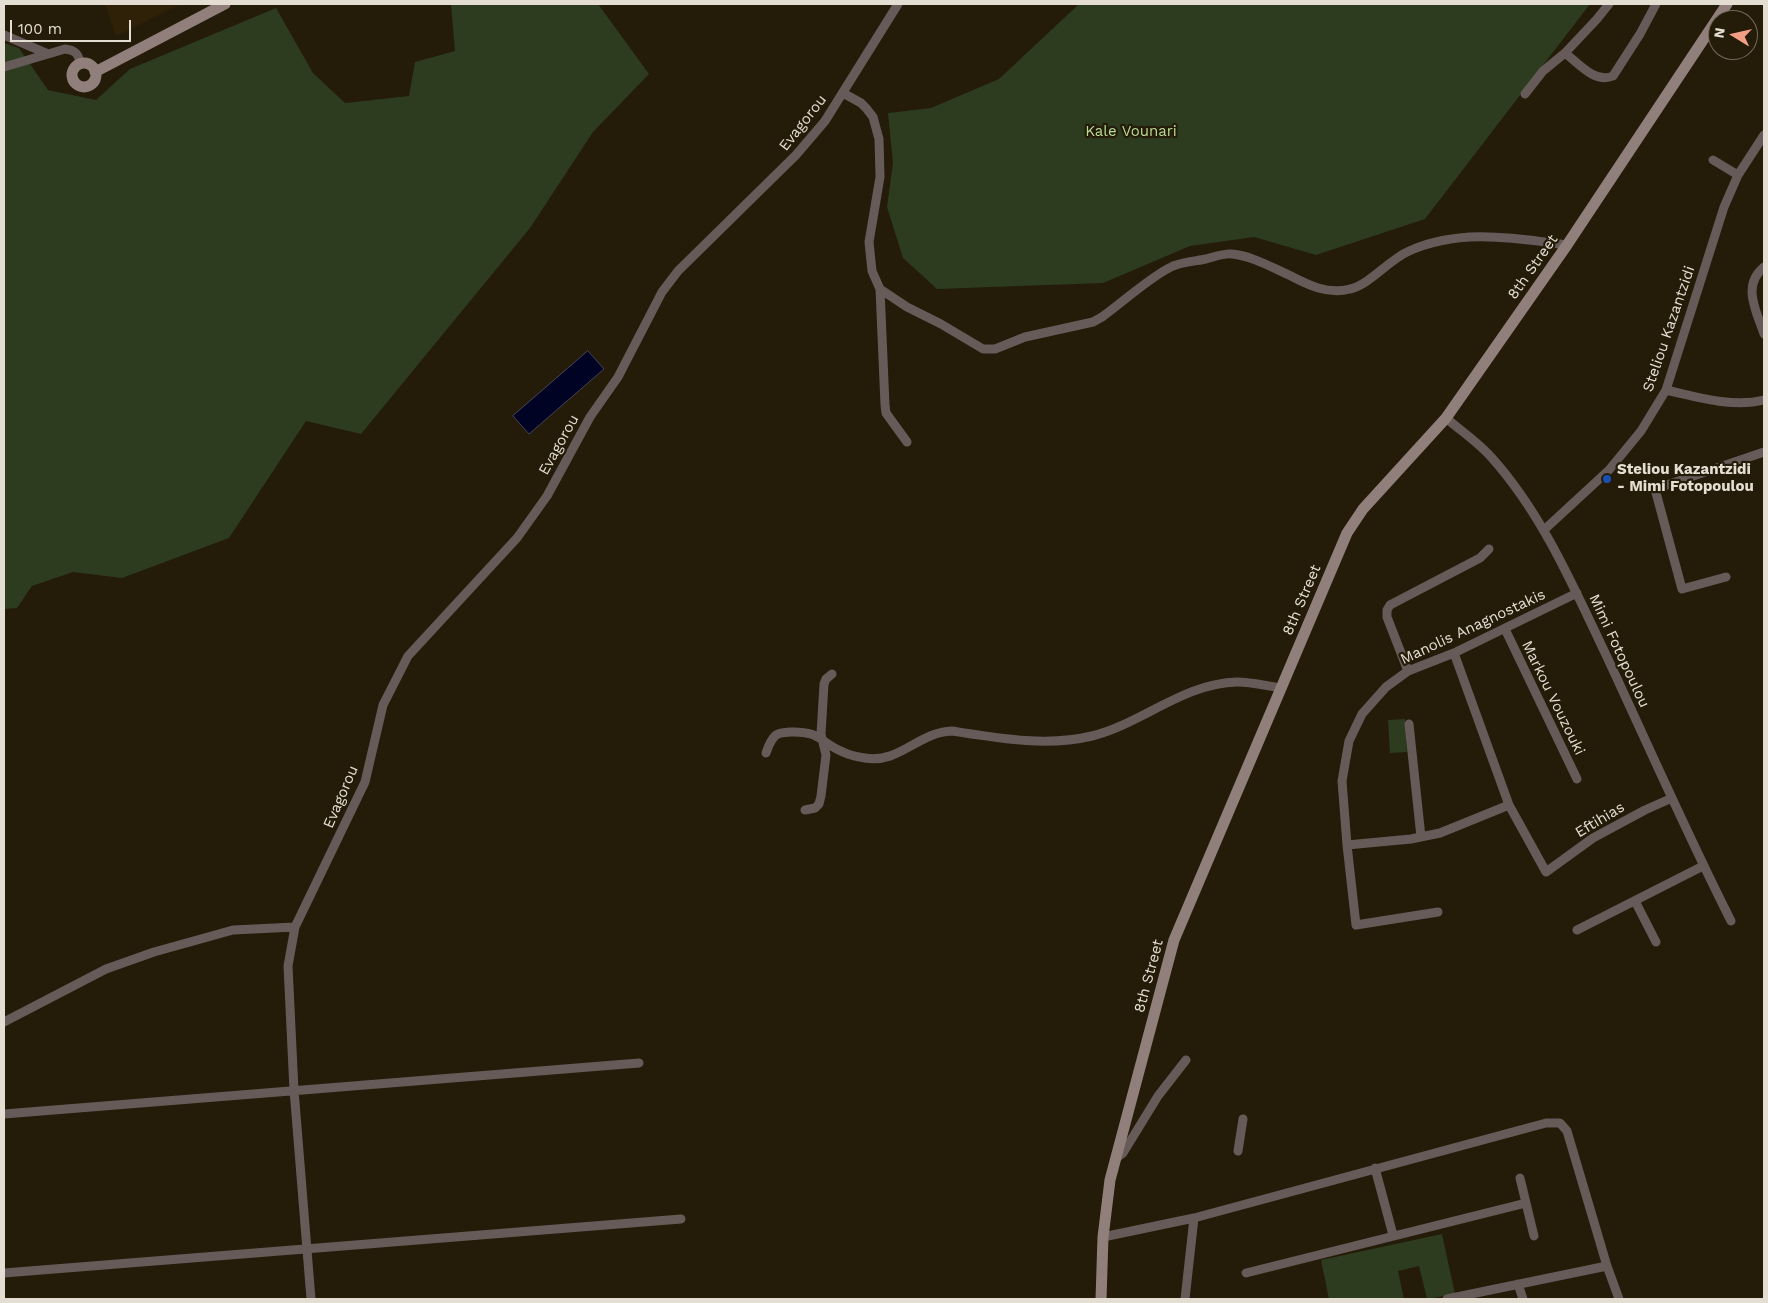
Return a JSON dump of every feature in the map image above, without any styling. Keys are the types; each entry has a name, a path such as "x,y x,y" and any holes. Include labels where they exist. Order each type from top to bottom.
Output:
{"street":[{"path":"95,72 225,4"},
{"name":"Evagorou","path":"311,1299 294,1090 288,966 295,928 365,782 383,705 408,656 516,538 547,496 590,417 618,377 662,292 678,271 796,155 825,121 898,4"},
{"path":"1525,94 1543,71 1597,19 1609,4"},
{"path":"1564,52 1599,78 1606,79 1613,76 1640,34 1656,4"},
{"name":"8th Street","path":"1101,1299 1103,1237 1110,1180 1174,940 1347,533 1363,509 1446,418 1567,245 1727,4"},
{"path":"4,35 48,54"},
{"path":"4,67 65,49 73,50 78,55 80,64"},
{"path":"80,64 87,64 95,72 93,83 86,87 79,86 73,81 72,74 74,68 80,64"},
{"path":"842,93 861,103 866,108 873,117 879,139 880,177 869,242 872,271 880,289 884,405 886,413 907,442"},
{"name":"Steliou Kazantzidi","path":"1544,530 1609,470 1641,431 1666,390 1724,207 1738,175 1764,135"},
{"path":"1713,160 1738,175"},
{"path":"880,289 979,348 989,350 1025,336 1093,322 1110,312 1163,272 1175,266 1229,253 1268,266 1314,287 1349,290 1360,286 1406,253 1418,248 1464,237 1482,236 1567,245"},
{"path":"1764,267 1753,283 1751,298 1764,332"},
{"path":"1666,390 1721,402 1750,404 1764,400"},
{"name":"Mimi Fotopoulou","path":"1446,418 1491,457 1520,494 1544,530 1577,594 1703,866 1731,920"},
{"path":"1726,577 1682,589 1655,489 1764,452"},
{"path":"1408,671 1387,617 1387,610 1390,605 1480,558 1489,549"},
{"name":"Manolis Anagnostakis","path":"1438,912 1356,925 1342,782 1349,741 1362,714 1386,687 1408,671 1454,653 1577,594"},
{"name":"Markou Vouzouki","path":"1504,629 1577,779"},
{"path":"1347,845 1421,837 1440,833 1509,805 1454,653"},
{"path":"805,810 815,808 819,804 821,796 826,755 821,728 824,684 826,679 832,674"},
{"path":"766,753 776,735 782,733 812,733 843,752 873,759 900,753 925,738 941,732 952,731 1024,740 1073,739 1106,731 1193,692 1220,684 1244,682 1282,688"},
{"path":"1409,724 1421,837"},
{"name":"Eftihias","path":"1509,805 1546,872 1593,838 1672,798"},
{"path":"1577,930 1703,866"},
{"path":"1636,901 1656,942"},
{"path":"4,1022 106,969 154,952 233,930 295,928"},
{"path":"1116,1158 1123,1152 1158,1096 1186,1060"},
{"path":"4,1114 639,1063"},
{"path":"1238,1151 1243,1119"},
{"path":"1103,1237 1194,1218 1546,1123 1560,1124 1567,1131 1607,1266 1619,1299"},
{"path":"1375,1168 1392,1235"},
{"path":"1520,1178 1534,1236"},
{"path":"1246,1272 1526,1203"},
{"path":"1185,1299 1194,1218"},
{"path":"4,1273 681,1219"},
{"path":"1447,1299 1607,1266"},
{"path":"1518,1284 1523,1299"}],"shaded area":[{"path":"105,4 181,4 116,36"}],"green space":[{"path":"451,4 598,4 649,74 593,132 530,228 361,434 306,421 229,538 122,578 73,572 32,586 17,608 4,609 4,43 19,48 48,90 96,100 130,69 276,8 313,73 345,103 409,96 415,62 455,51"},
{"name":"Kale Vounari","path":"1079,4 1590,4 1425,219 1316,255 1254,237 1190,246 1103,283 937,289 903,258 887,207 893,163 888,113 931,108 999,79"},
{"path":"1405,719 1407,752 1390,753 1388,720"},
{"path":"1442,1234 1455,1294 1427,1299 1419,1266 1398,1271 1404,1299 1329,1299 1321,1260"}],"water":[{"path":"588,351 604,369 529,434 513,416"}],"place":[{"name":"Steliou Kazantzidi - Mimi Fotopoulou","path":"1607,479"}]}
